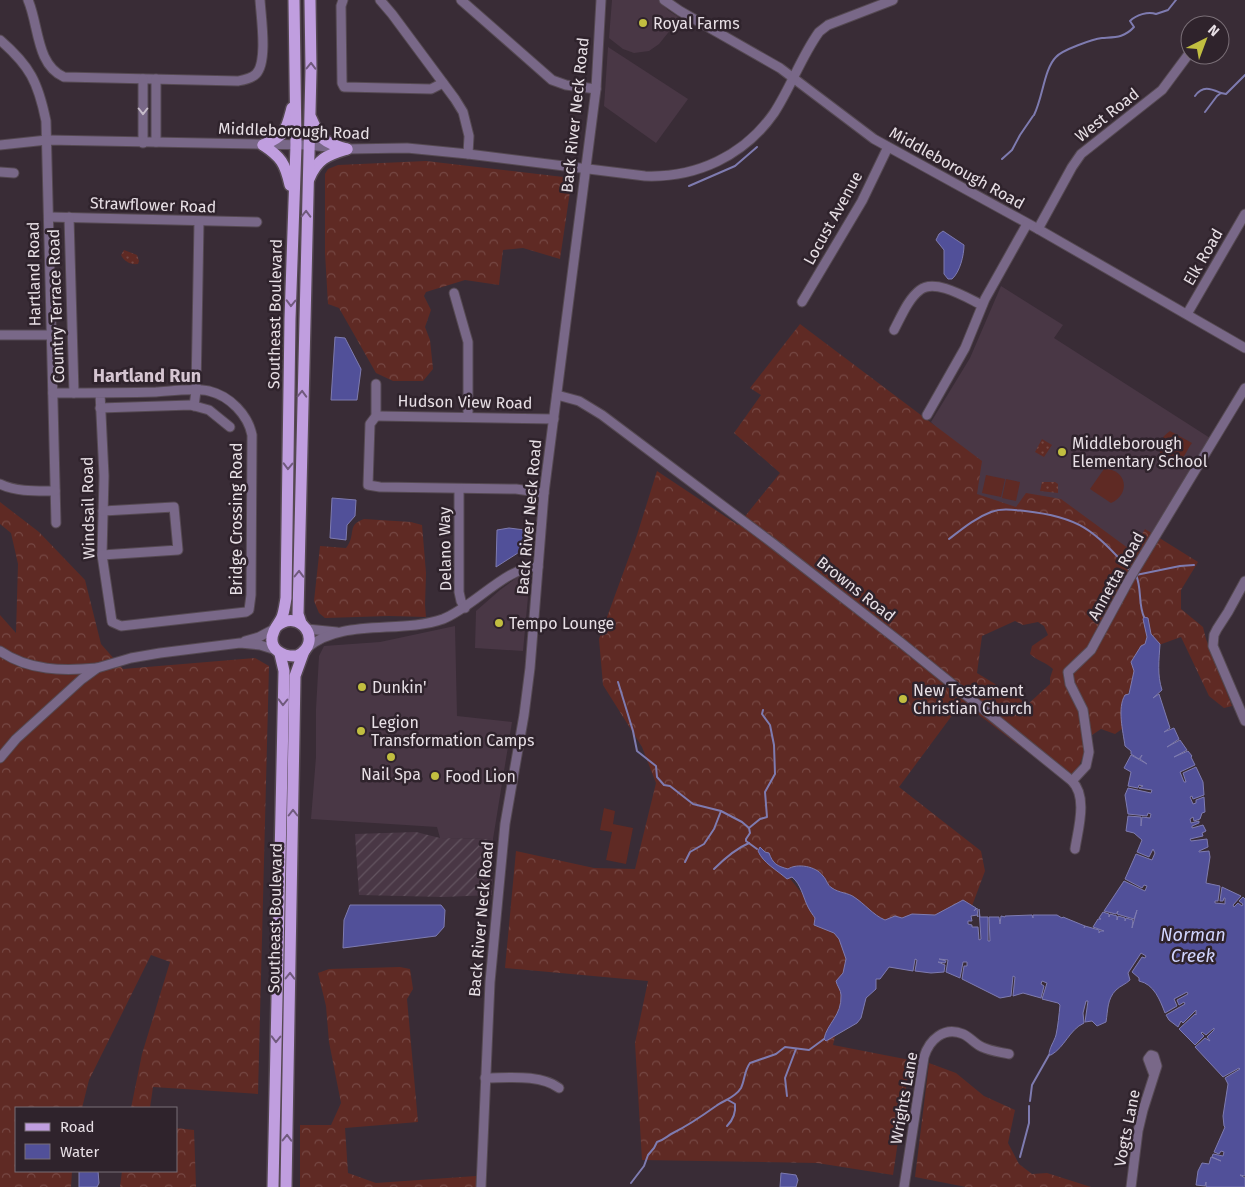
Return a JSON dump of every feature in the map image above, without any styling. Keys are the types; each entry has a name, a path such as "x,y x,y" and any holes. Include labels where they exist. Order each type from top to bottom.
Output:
{"main road":[{"name":"Southeast Boulevard","path":"275,628 282,617 286,598 296,145 294,0"},
{"name":"Southeast Boulevard","path":"304,626 298,614 310,0"},
{"path":"294,200 286,167 281,159 263,144 283,134 290,118 296,92"},
{"path":"309,115 319,136 331,145 347,149"},
{"path":"307,185 313,169 322,159 347,149"},
{"path":"293,620 304,626 310,637 306,650 298,656 278,652 272,643 275,628 285,621 293,620"},
{"name":"Southeast Boulevard","path":"286,1187 295,676 306,650"},
{"name":"Southeast Boulevard","path":"273,1187 284,671 278,652"}],"street":[{"path":"28,0 46,60 58,75 74,78 238,81 249,79 255,75 260,67 262,58 260,0"},
{"path":"343,0 341,6 342,83 344,87 348,89 430,89 443,83"},
{"path":"380,0 463,112 468,136 468,154"},
{"path":"461,0 552,80 566,85 596,89"},
{"name":"Back River Neck Road","path":"481,1187 490,982 505,824 528,686 544,492 596,89 602,0"},
{"name":"Middleborough Road","path":"664,0 687,15 751,50 793,77 862,131 888,147 1038,229 1245,348"},
{"name":"Middleborough Road","path":"0,145 47,140 308,145 347,149 406,148 657,176 684,174 710,166 740,148 762,127 774,112 813,41 828,25 893,0"},
{"name":"Hartland Road","path":"0,40 22,60 28,69 37,86 46,121 56,523"},
{"name":"West Road","path":"1038,229 1081,154 1162,90 1181,65"},
{"path":"142,143 143,79"},
{"path":"156,79 156,142"},
{"name":"Locust Avenue","path":"802,302 862,201 888,147"},
{"path":"0,172 14,173"},
{"name":"Elk Road","path":"1187,314 1245,214"},
{"name":"Strawflower Road","path":"48,217 256,222"},
{"name":"Country Terrace Road","path":"69,218 74,393"},
{"path":"194,406 196,390 199,221"},
{"path":"927,415 958,362 982,305 1027,224"},
{"path":"894,330 916,293 928,286 940,286 982,305"},
{"path":"454,293 468,342 468,416"},
{"path":"0,334 50,335"},
{"name":"Hudson View Road","path":"376,384 376,416 370,424 368,485 380,487 516,489 544,492"},
{"name":"Annetta Road","path":"1072,781 1086,766 1089,752 1083,710 1070,684 1068,672 1091,650 1130,578 1245,388"},
{"name":"Bridge Crossing Road","path":"53,392 100,394 208,391 226,400 242,413 249,422 252,444 252,561 250,604 246,612 121,626 112,622"},
{"name":"Windsail Road","path":"100,394 104,476 102,555 112,622"},
{"name":"Browns Road","path":"556,395 578,401 602,415 899,641 1072,781"},
{"path":"100,408 194,406 209,410 230,427"},
{"name":"Hudson View Road","path":"376,416 468,416 554,419"},
{"path":"0,484 6,487 30,491 55,492"},
{"name":"Delano Way","path":"459,489 459,592 465,608"},
{"path":"102,555 178,550 174,507 103,511"},
{"path":"306,650 315,641 340,632 433,622 465,608 518,570 530,566 538,567"},
{"path":"1245,581 1216,629 1213,640 1213,646 1245,721"},
{"path":"304,626 340,632"},
{"path":"0,651 18,661 41,668 97,668 132,658 160,653 240,643 258,637 275,628"},
{"path":"240,643 260,645 278,652"},
{"path":"0,758 23,732 97,668"},
{"path":"1072,781 1078,789 1081,801 1075,849"},
{"name":"Wrights Lane","path":"904,1187 924,1056 932,1041 943,1033 956,1032 967,1036 982,1047 1009,1054"},
{"name":"Vogts Lane","path":"1131,1187 1138,1131 1154,1075"},
{"path":"485,1078 543,1080 553,1083 559,1088"}],"shaded area":[{"path":"612,0 658,0 669,11 680,18 659,44 649,51 634,53 623,49 609,38"},
{"path":"608,47 688,99 656,143 604,106"},
{"name":"Middleborough Elementary School","path":"1001,286 1063,325 1054,338 1210,438 1132,567 914,466 937,428 931,422 970,358"},
{"path":"530,575 523,651 475,648 476,611 519,576"},
{"path":"455,626 457,716 512,722 493,839 440,838 437,827 311,819 316,757 319,656 324,646 380,642"},
{"path":"416,832 440,838 493,839 492,895 443,897 359,895 355,834"}],"green space":[{"path":"426,161 572,178 560,259 523,248 503,250 499,285 465,280 426,292 424,296 431,310 425,327 430,340 433,369 423,381 393,381 376,373 339,308 328,304 325,253 325,174 328,169 338,165"},
{"path":"124,250 137,255 138,264 130,263 124,259 121,255"},
{"path":"800,324 982,461 977,494 1016,507 1026,493 1061,499 1132,551 1145,529 1198,562 1181,590 1181,609 1203,627 1232,706 1224,708 1209,696 1181,637 1145,650 1125,701 1125,716 1122,729 1115,734 1101,729 1092,735 1071,785 962,702 899,787 981,851 985,871 972,906 936,917 880,922 783,870 809,902 846,935 849,969 833,1045 910,1060 893,1175 817,1163 642,1160 635,1043 648,981 505,968 516,851 594,868 635,869 656,783 642,747 603,685 599,639 637,535 657,471 738,525 780,473 734,433 761,395 750,388","holes":["1015,621 1023,625 1038,622 1044,626 1048,635 1032,646 1030,654 1053,669 1050,684 1028,704 977,673 982,636"]},
{"path":"1170,431 1192,443 1181,460 1176,463 1166,461 1160,451 1160,444 1163,438"},
{"path":"1042,439 1052,445 1044,457 1035,452"},
{"path":"1104,469 1118,473 1124,483 1122,494 1111,503 1090,489"},
{"path":"986,475 1005,479 1001,497 982,493"},
{"path":"1006,479 1020,482 1016,501 1002,498"},
{"path":"1042,482 1055,482 1058,484 1058,493 1040,491"},
{"path":"0,502 39,532 85,580 101,644 123,669 255,658 269,666 258,1094 153,1087 150,1107 131,1107 142,1054 170,962 151,955 89,1080 82,1107 15,1107 15,1172 72,1172 71,1187 0,1187 0,615 16,633 18,564 11,533 0,524"},
{"path":"364,519 411,522 422,525 426,573 426,617 325,618 319,613 314,601 320,546 346,548 351,538 353,527"},
{"path":"604,808 615,811 613,824 633,828 626,864 606,860 612,832 600,830"},
{"path":"400,967 410,969 413,989 407,999 418,1122 345,1128 348,1173 376,1183 476,1176 476,1187 300,1187 300,1125 331,1125 341,1103 329,1042 326,1006 318,973 329,969"},
{"path":"929,1063 956,1073 984,1096 1015,1110 1008,1143 1019,1164 1032,1174 1047,1173 1091,1187 966,1187 915,1177"},
{"path":"178,1128 194,1130 196,1187 120,1187 122,1172 178,1172"}],"water":[{"path":"943,231 964,245 961,263 952,279 948,279 944,274 944,250 936,240"},
{"path":"335,337 345,338 361,369 357,400 331,400"},
{"path":"332,498 356,500 355,516 347,525 346,540 330,538"},
{"path":"509,528 525,530 521,551 496,567 497,530"},
{"name":"Norman Creek","path":"1144,617 1148,618 1151,634 1160,644 1159,673 1162,690 1153,698 1159,694 1170,728 1164,732 1174,728 1179,739 1167,747 1180,740 1187,750 1174,757 1188,751 1195,765 1180,772 1184,782 1186,782 1183,773 1196,767 1203,782 1204,795 1193,799 1192,796 1190,797 1193,804 1196,803 1196,800 1204,797 1205,812 1202,813 1200,819 1194,821 1193,817 1190,819 1191,823 1199,821 1192,828 1203,825 1206,831 1202,833 1203,836 1190,839 1191,841 1207,839 1208,847 1199,852 1209,851 1210,857 1206,883 1220,886 1218,901 1215,901 1215,903 1225,904 1225,898 1223,901 1220,901 1222,887 1241,896 1233,905 1234,907 1238,903 1242,906 1243,904 1239,901 1243,897 1245,899 1245,1176 1240,1175 1245,1178 1245,1187 1206,1187 1206,1182 1205,1186 1196,1185 1198,1171 1202,1163 1209,1164 1211,1157 1221,1161 1212,1157 1213,1154 1223,1156 1224,1152 1221,1151 1219,1154 1214,1152 1225,1127 1223,1116 1228,1084 1225,1078 1240,1069 1223,1077 1195,1047 1205,1038 1210,1041 1207,1037 1214,1028 1206,1035 1202,1032 1204,1036 1195,1045 1179,1029 1196,1015 1196,1010 1183,1023 1181,1021 1178,1027 1169,1020 1166,1015 1185,1004 1184,1002 1179,1005 1177,1000 1188,994 1187,992 1174,999 1177,1006 1165,1013 1159,998 1149,985 1139,981 1139,978 1132,972 1142,957 1145,958 1146,956 1141,953 1128,973 1130,980 1113,993 1108,1005 1106,1022 1097,1026 1092,1021 1085,1022 1088,1001 1086,1001 1083,1013 1084,1023 1074,1030 1060,1048 1051,1055 1049,1055 1049,1052 1056,1035 1060,1005 1042,999 1047,983 1042,981 1041,984 1044,986 1041,998 1023,993 1013,996 1015,977 1013,976 1011,996 1000,998 962,979 964,966 967,966 967,962 963,962 960,978 946,972 948,960 939,959 946,961 945,963 938,962 945,965 944,972 915,971 917,960 915,959 913,971 889,967 880,979 876,979 876,989 866,998 861,1018 857,1023 826,1041 824,1039 826,1033 837,1014 841,1002 841,993 836,981 843,973 846,959 839,939 834,933 814,925 815,918 795,880 792,877 787,879 767,863 758,851 760,847 769,853 772,860 778,866 784,868 806,866 816,870 832,888 852,896 885,920 895,916 902,918 912,914 935,915 963,900 976,908 974,911 977,908 978,917 977,915 971,916 972,921 968,921 968,924 972,925 972,927 978,927 979,940 981,939 979,909 980,917 988,917 988,941 990,941 989,917 999,917 1000,924 1001,916 1032,915 1033,918 1033,915 1057,915 1099,930 1099,933 1104,931 1093,927 1098,919 1101,919 1099,918 1103,912 1109,914 1109,917 1110,914 1117,916 1117,920 1118,916 1125,918 1125,921 1126,918 1133,920 1132,928 1137,910 1134,919 1117,914 1118,911 1116,914 1104,911 1124,881 1145,891 1147,886 1144,885 1142,888 1125,879 1136,854 1152,860 1155,853 1153,849 1149,857 1137,852 1142,840 1134,833 1126,831 1128,816 1141,817 1141,826 1142,817 1150,818 1151,814 1148,813 1147,816 1128,814 1125,795 1128,788 1151,793 1152,790 1139,788 1143,786 1139,785 1138,788 1128,786 1131,772 1124,768 1131,755 1147,764 1140,759 1142,755 1139,759 1131,754 1131,751 1125,746 1121,713 1121,706 1125,695 1129,694 1134,671 1131,662 1141,646 1145,644 1147,637"},
{"path":"350,905 441,905 445,910 444,927 436,936 343,948 344,920"},
{"path":"79,1172 98,1172 99,1183 97,1187 79,1187"},
{"path":"781,1173 796,1175 798,1180 796,1187 780,1187"}],"waterway":[{"path":"1034,115 1046,76 1052,62 1059,54 1092,40 1123,35 1134,27 1130,21 1139,15 1156,14 1168,10 1176,0"},
{"path":"1205,112 1217,96 1221,93 1226,94 1245,75"},
{"path":"1195,96 1204,89 1221,93"},
{"path":"1002,159 1012,150 1033,116"},
{"path":"689,186 735,166 757,147"},
{"path":"949,539 985,514 995,511 1012,510 1044,514 1073,522 1095,535 1129,569"},
{"path":"1144,617 1136,575 1194,565"},
{"path":"618,682 637,751 656,766 657,777 664,785 670,786 693,804 721,811 749,828"},
{"path":"757,849 746,839 750,833 749,828 760,819 767,817 765,792 775,774 774,745 770,725 762,714 763,710"},
{"path":"685,862 690,852 704,844 714,829 721,811"},
{"path":"714,869 730,854 749,843"},
{"path":"631,1183 644,1166 648,1155 657,1142 690,1124 719,1104 733,1097 739,1091 750,1063 776,1054 785,1047 809,1050 824,1039"},
{"path":"787,1096 785,1078 796,1049"},
{"path":"1030,1101 1032,1085 1049,1055"},
{"path":"727,1126 734,1116 735,1107 735,1104 728,1100"},
{"path":"1020,1157 1029,1123 1029,1106"}],"place":[{"name":"Royal Farms","path":"643,23"},
{"name":"Middleborough Elementary School","path":"1062,452"},
{"name":"Tempo Lounge","path":"499,623"},
{"name":"Dunkin'","path":"362,687"},
{"name":"New Testament Christian Church","path":"903,699"},
{"name":"Legion Transformation Camps","path":"361,731"},
{"name":"Nail Spa","path":"391,757"},
{"name":"Food Lion","path":"435,776"}],"district":[{"name":"Hartland Run","path":"147,376"}]}
